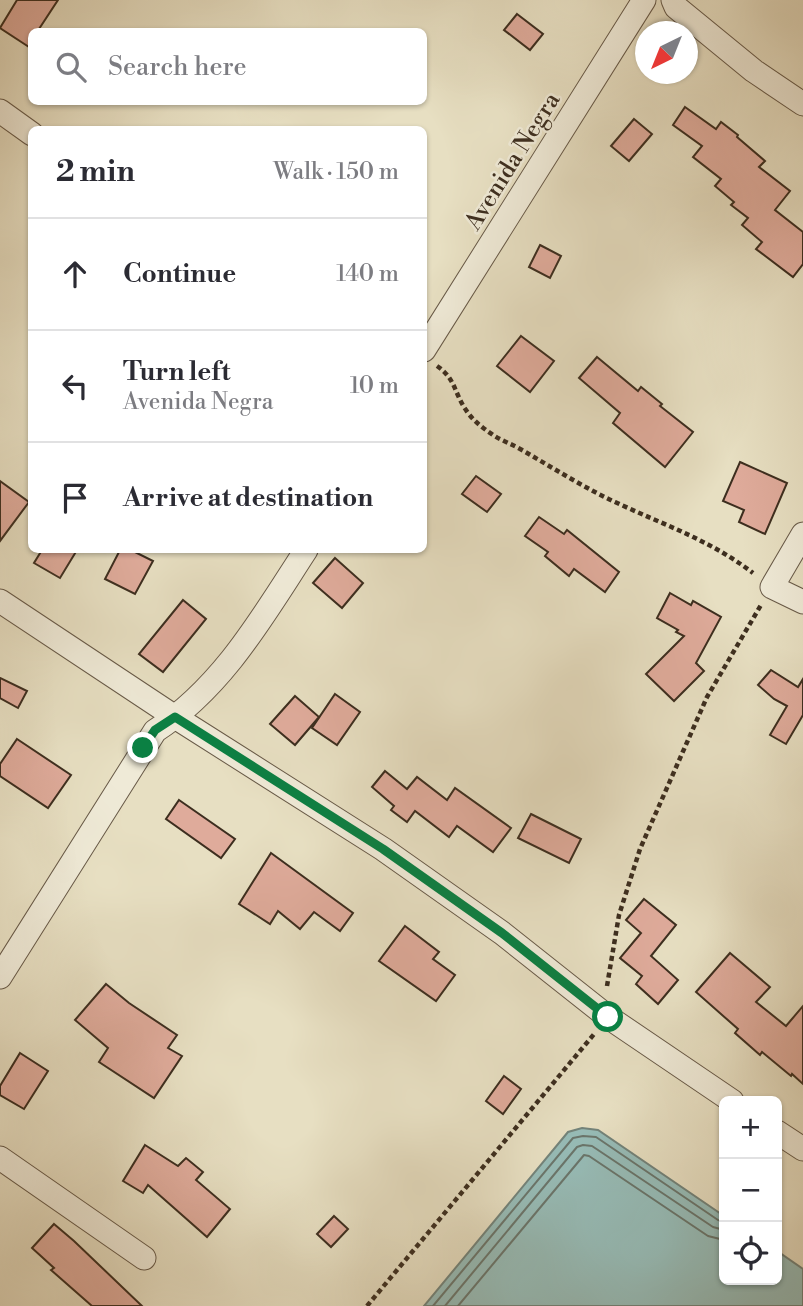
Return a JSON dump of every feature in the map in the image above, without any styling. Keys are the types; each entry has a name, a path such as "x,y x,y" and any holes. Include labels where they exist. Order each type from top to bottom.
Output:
{"street":[{"path":"645,0 674,3 754,71 803,104"},
{"name":"Avenida Negra","path":"429,357 645,0"},
{"path":"0,111 28,131"},
{"path":"803,534 772,587 803,602"},
{"path":"0,977 155,730 175,717 217,678 255,628 304,553"},
{"path":"0,601 394,857 502,933 608,1017 725,1096"},
{"path":"782,1135 803,1149"},
{"path":"0,1158 144,1258"}],"path":[{"path":"367,1306 608,1017 607,984 610,960 619,915 640,849 707,696 772,587 714,547 681,529 604,496 552,469 479,425 464,408 456,387 446,372 429,357"}],"water":[{"path":"582,1128 598,1130 719,1213 719,1285 782,1285 782,1254 803,1269 803,1306 424,1306 568,1132"}],"building":[{"path":"17,0 58,0 40,28 28,28 28,46 0,28"},
{"path":"517,14 543,34 530,50 504,30"},
{"path":"685,107 716,129 721,122 738,135 737,137 765,161 759,167 790,191 775,210 803,232 803,264 793,277 756,249 762,242 742,225 748,218 731,205 734,202 715,186 721,179 693,157 702,146 673,125"},
{"path":"634,119 652,134 629,161 611,146"},
{"path":"540,245 561,256 550,278 529,267"},
{"path":"521,336 554,361 530,392 497,366"},
{"path":"597,357 638,391 641,387 693,432 665,467 613,423 620,413 579,378"},
{"path":"740,462 787,483 765,534 739,522 744,510 723,501"},
{"path":"476,476 501,494 487,512 462,494"},
{"path":"0,481 28,503 0,541"},
{"path":"539,517 564,534 567,530 619,572 605,592 574,569 569,576 545,556 548,552 525,536"},
{"path":"40,553 75,553 60,578 34,563"},
{"path":"118,553 137,553 153,561 135,594 105,579"},
{"path":"335,558 363,583 342,608 313,583"},
{"path":"670,593 691,605 693,601 721,617 696,663 704,671 674,701 646,674 684,636 657,618"},
{"path":"183,600 206,619 163,672 139,654"},
{"path":"771,670 798,687 803,679 803,715 786,744 770,735 787,706 758,685"},
{"path":"0,678 27,691 18,708 0,698"},
{"path":"335,694 360,712 337,745 312,728"},
{"path":"295,696 319,717 295,745 270,724"},
{"path":"17,739 71,775 48,808 0,776 0,764"},
{"path":"385,771 407,789 417,777 447,800 455,788 511,828 493,852 457,826 449,837 415,811 407,822 391,810 394,806 372,787"},
{"path":"179,800 235,839 221,858 166,819"},
{"path":"531,814 581,839 569,863 518,838"},
{"path":"271,853 353,913 340,931 314,912 300,929 278,911 270,924 239,904"},
{"path":"644,899 676,925 651,956 678,980 658,1004 636,984 642,976 620,958 641,933 626,920"},
{"path":"405,926 439,952 433,959 455,975 436,1001 379,961"},
{"path":"730,953 770,987 756,1002 786,1026 803,1006 803,1084 762,1052 760,1055 735,1033 738,1029 696,992"},
{"path":"106,984 177,1035 168,1048 182,1056 154,1098 99,1062 108,1048 75,1020"},
{"path":"20,1053 48,1071 24,1109 0,1095 0,1086"},
{"path":"504,1076 521,1089 503,1114 486,1101"},
{"path":"145,1145 178,1166 186,1158 203,1172 196,1180 230,1209 207,1237 148,1185 143,1193 123,1181"},
{"path":"334,1216 348,1229 331,1247 317,1234"},
{"path":"54,1224 142,1306 92,1306 51,1270 54,1268 32,1248"}],"route":[{"path":"143,748 155,730 175,717 383,849 502,933 608,1017"}]}
